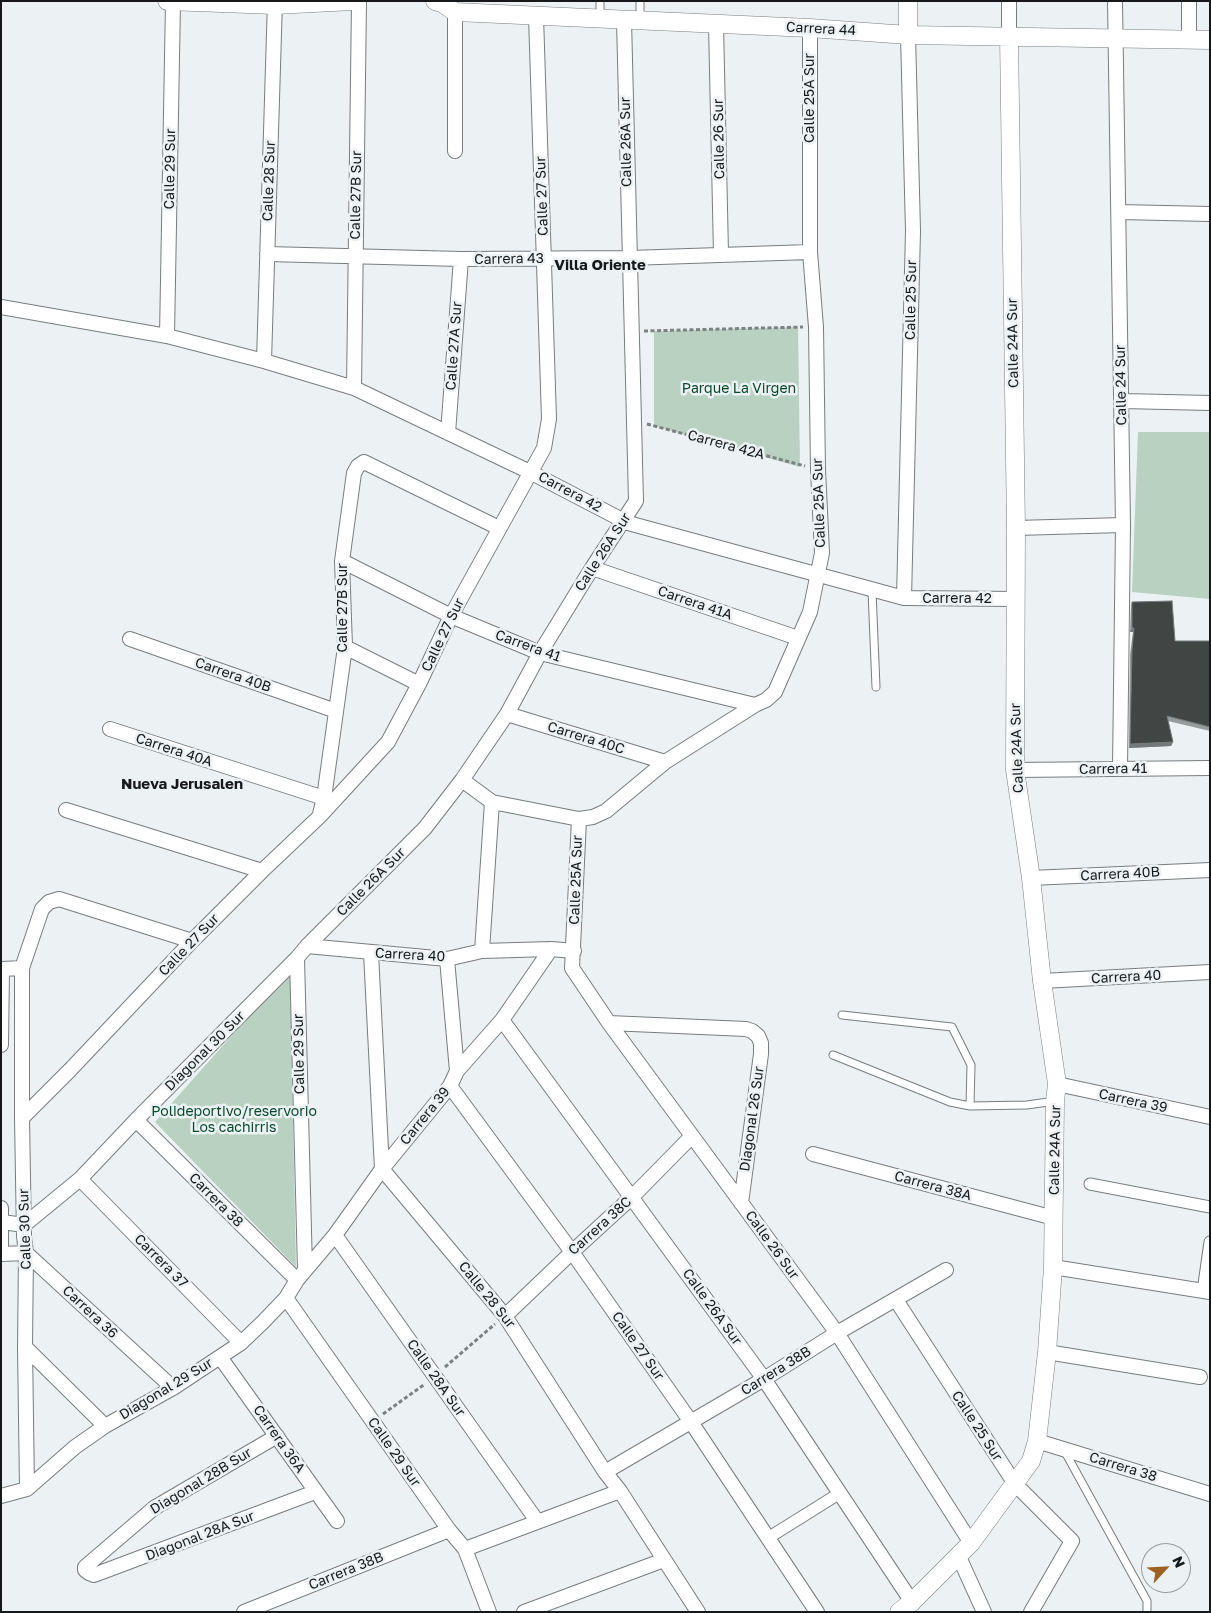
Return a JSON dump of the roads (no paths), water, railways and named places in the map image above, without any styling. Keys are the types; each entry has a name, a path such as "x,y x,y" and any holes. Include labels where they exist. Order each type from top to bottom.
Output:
{"street":[{"path":"167,1 275,3 353,1"},
{"name":"Calle 27B Sur","path":"354,388 359,1"},
{"name":"Carrera 44","path":"435,1 442,3 455,12 536,16 600,10 632,20 810,28 908,35 1210,40"},
{"name":"Calle 25 Sur","path":"904,598 913,231 908,1"},
{"name":"Calle 24A Sur","path":"1009,1 1016,528 1015,770 1031,878 1056,1092 1053,1267 1047,1352 1037,1441 1031,1461 1015,1484"},
{"name":"Calle 24 Sur","path":"1115,1 1123,525 1120,769"},
{"path":"1189,1 1189,40"},
{"name":"Calle 29 Sur","path":"167,336 173,2"},
{"name":"Calle 28 Sur","path":"264,361 275,3"},
{"path":"455,12 455,152"},
{"name":"Calle 27 Sur","path":"22,1118 192,941 319,817 388,742 419,684 451,616 544,448 549,419 536,16"},
{"name":"Calle 26A Sur","path":"297,958 425,828 462,780 507,714 540,653 636,501 629,258 632,20"},
{"name":"Calle 26 Sur","path":"716,24 721,254"},
{"name":"Calle 25A Sur","path":"574,951 578,819 593,817 606,811 665,762 766,700 775,692 810,612 822,553 818,470 816,326 810,252 810,28"},
{"path":"1119,212 1210,214"},
{"name":"Carrera 43","path":"267,254 461,260 629,258 810,252"},
{"name":"Calle 27A Sur","path":"448,432 461,260"},
{"name":"Carrera 42","path":"1,307 167,336 264,361 354,388 530,472 628,523 872,591 904,598 1016,599"},
{"path":"1122,401 1210,403"},
{"name":"Calle 27B Sur","path":"319,817 324,798 345,647 342,561 354,472 364,462 499,528"},
{"path":"1016,528 1123,525"},
{"name":"Carrera 41","path":"342,561 451,616 540,653 755,705"},
{"name":"Carrera 41A","path":"592,568 798,638"},
{"name":"Carrera 40B","path":"130,639 336,711"},
{"path":"345,647 419,684"},
{"name":"Carrera 40C","path":"507,714 665,762"},
{"name":"Carrera 40A","path":"110,729 324,798"},
{"name":"Carrera 41","path":"1015,770 1210,768"},
{"path":"462,780 492,802 578,819"},
{"path":"482,951 492,802"},
{"path":"66,810 262,871"},
{"name":"Carrera 40B","path":"1031,878 1210,870"},
{"path":"1,1045 2,969 22,968 42,908 49,902 59,899 192,941"},
{"name":"Carrera 40","path":"307,946 446,959 482,951 551,949 574,951"},
{"name":"Carrera 39","path":"301,1275 335,1234 382,1169 450,1086 458,1071 502,1020 551,949"},
{"name":"Calle 26 Sur","path":"574,951 572,968 692,1136 837,1333 971,1543"},
{"path":"371,953 382,1169"},
{"name":"Calle 29 Sur","path":"297,958 301,1275"},
{"name":"Diagonal 30 Sur","path":"24,1225 80,1179 297,958"},
{"path":"446,959 458,1071"},
{"name":"Calle 30 Sur","path":"22,968 27,1489"},
{"name":"Carrera 40","path":"1042,981 1210,972"},
{"name":"Calle 26A Sur","path":"502,1020 764,1379 840,1493 905,1609"},
{"name":"Diagonal 26 Sur","path":"610,1023 746,1029 758,1036 761,1043 761,1054 741,1203"},
{"name":"Calle 27 Sur","path":"450,1086 572,1252 691,1422 817,1612"},
{"name":"Carrera 39","path":"1056,1092 1210,1118"},
{"name":"Carrera 38","path":"136,1120 301,1275"},
{"name":"Carrera 38C","path":"505,1316 632,1197 692,1136"},
{"name":"Carrera 38A","path":"813,1154 1054,1218"},
{"name":"Calle 28 Sur","path":"382,1169 505,1316 698,1612"},
{"name":"Carrera 37","path":"80,1179 241,1343"},
{"path":"1090,1184 1210,1207"},
{"name":"Calle 30 Sur","path":"1,1208 1,1253"},
{"path":"2,1222 24,1225"},
{"name":"Calle 28A Sur","path":"335,1234 537,1521"},
{"path":"1053,1267 1206,1291 1210,1242"},
{"path":"1,1253 26,1253"},
{"name":"Carrera 36","path":"26,1253 173,1388"},
{"name":"Carrera 38B","path":"605,1472 946,1270"},
{"name":"Diagonal 29 Sur","path":"27,1489 75,1447 105,1426 173,1388 241,1343 286,1298 301,1275"},
{"name":"Calle 29 Sur","path":"286,1298 449,1530 465,1549 489,1612"},
{"name":"Calle 25 Sur","path":"896,1300 1015,1484 1072,1541 1031,1612"},
{"path":"25,1347 105,1426"},
{"path":"1047,1352 1200,1377"},
{"name":"Carrera 36A","path":"220,1357 337,1522"},
{"name":"Diagonal 28B Sur","path":"85,1570 85,1567 98,1555 154,1508 277,1436"},
{"name":"Carrera 38","path":"1037,1441 1209,1489"},
{"path":"905,1609 959,1557 1015,1484"},
{"path":"1,1496 27,1489"},
{"name":"Diagonal 28A Sur","path":"85,1570 88,1574 94,1575 316,1492"},
{"path":"465,1549 620,1492"},
{"path":"768,1538 840,1493"},
{"name":"Carrera 38B","path":"244,1612 449,1530"},
{"path":"959,1557 984,1612"},
{"path":"524,1612 664,1560"}],"lane":[{"path":"632,20 640,1"},
{"path":"872,591 876,687"},
{"path":"842,1015 952,1027 971,1066 970,1106"},
{"path":"833,1055 950,1102 970,1106 1026,1104 1056,1092"},
{"path":"1064,1450 1147,1601 1147,1612"}],"district":[{"name":"Villa Oriente","path":"600,265"},
{"name":"Nueva Jerusalen","path":"182,784"}],"park label":[{"name":"Parque La Virgen","path":"739,389"},
{"name":"Polideportivo/reservorio Los cachirris","path":"234,1120"}]}
